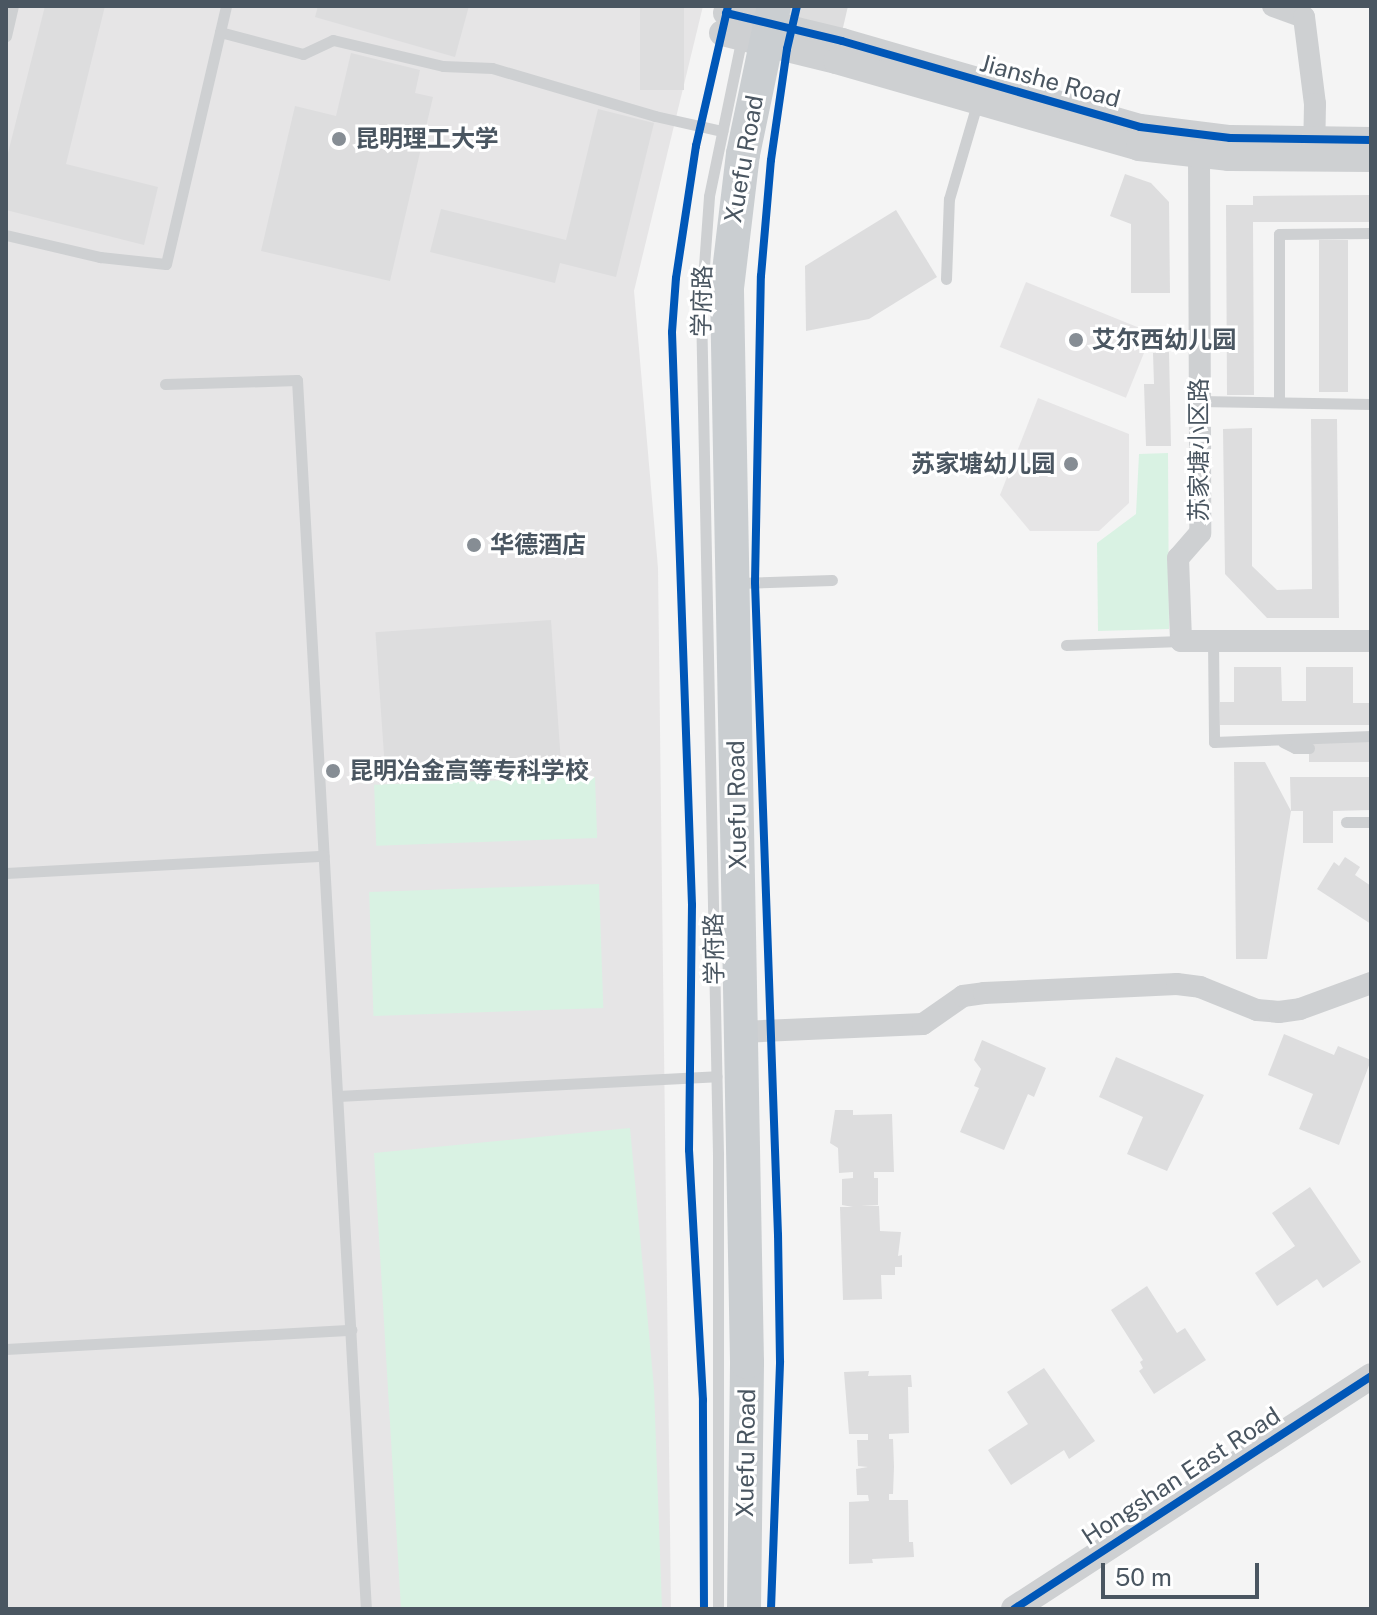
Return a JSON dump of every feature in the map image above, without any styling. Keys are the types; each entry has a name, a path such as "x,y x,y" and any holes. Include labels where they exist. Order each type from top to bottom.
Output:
{"main road":[{"name":"Xuefu Road","path":"744,1609 747,1362 727,288 730,242 743,154 750,23"}],"street":[{"path":"1273,6 1304,17 1315,104 1314,149"},
{"name":"Jianshe Road","path":"750,23 1140,127 1371,159"},
{"name":"Jianshe Road","path":"750,23 836,61 977,104 1139,148 1199,156 1314,149 1371,140"},
{"name":"苏家塘小区路","path":"1181,641 1178,558 1200,533 1199,156"},
{"path":"1181,641 1371,641"},
{"path":"741,1032 923,1024 963,996 984,993 1177,984 1200,987 1257,1010 1279,1012 1300,1009 1371,983"},
{"name":"Hongshan East Road","path":"1014,1609 1371,1376"}],"lane":[{"path":"6,36 13,6"},
{"path":"6,235 100,257 166,264 226,6"},
{"name":"学府路","path":"718,1609 716,1076 701,308 709,196 750,23"},
{"path":"220,32 303,54 333,40 443,66 492,68 655,116 722,131"},
{"path":"946,279 949,199 977,104"},
{"path":"1279,402 1279,234 1371,233"},
{"path":"165,384 297,380 366,1609"},
{"path":"1199,401 1371,404"},
{"path":"733,583 832,580"},
{"path":"1066,645 1181,641"},
{"path":"1213,641 1214,742 1283,742 1309,748"},
{"path":"1283,742 1308,736 1371,736"},
{"path":"1346,822 1371,822"},
{"path":"6,873 324,856"},
{"path":"338,1096 716,1076"},
{"path":"6,1349 351,1330"}],"shaded area":[{"name":"昆明冶金高等专科学校","path":"6,6 703,6 634,291 658,568 671,1609 6,1609"},
{"name":"艾尔西幼儿园","path":"1026,282 1152,333 1126,398 1000,347"},
{"name":"苏家塘幼儿园","path":"1038,398 1129,434 1129,503 1099,531 1030,531 1000,495"}],"green space":[{"path":"1168,453 1169,629 1098,631 1097,543 1136,514 1139,454"},
{"path":"595,777 597,838 376,846 374,785"},
{"path":"599,884 603,1008 373,1016 369,892"},
{"path":"630,1128 654,1388 662,1609 401,1609 374,1153"}],"building":[{"path":"45,6 105,6 66,164 158,187 144,245 6,210 6,161"},
{"path":"318,6 469,6 455,57 315,17"},
{"path":"640,6 684,6 684,90 640,90"},
{"path":"751,6 848,6 835,62"},
{"path":"351,53 420,70 415,93 433,97 390,281 261,251 295,106 336,116"},
{"path":"598,109 654,123 616,277 560,263 555,283 430,252 441,209 566,240"},
{"path":"1125,174 1151,183 1169,202 1170,293 1131,293 1131,224 1110,216"},
{"path":"1371,195 1371,222 1253,222 1254,395 1227,395 1226,205 1253,205 1253,196"},
{"path":"896,210 937,277 869,319 806,331 805,266"},
{"path":"1319,240 1348,240 1348,392 1319,392"},
{"path":"1169,352 1171,446 1146,446 1144,384 1154,384 1153,353"},
{"path":"1311,419 1337,419 1339,618 1267,618 1225,574 1223,429 1252,428 1252,566 1277,590 1312,589"},
{"path":"551,620 561,759 385,771 375,632"},
{"path":"1234,667 1281,667 1282,701 1306,701 1306,667 1353,667 1353,703 1371,703 1371,725 1220,725 1220,702 1234,702"},
{"path":"1309,740 1371,740 1371,762 1309,762"},
{"path":"1234,762 1265,762 1291,811 1267,959 1236,959"},
{"path":"1290,777 1371,777 1371,810 1333,811 1333,843 1303,843 1303,811 1291,811"},
{"path":"1345,857 1360,867 1355,875 1371,886 1371,924 1317,889 1334,862 1339,866"},
{"path":"1284,1034 1334,1055 1338,1046 1371,1060 1339,1145 1299,1129 1313,1094 1268,1075"},
{"path":"982,1040 1046,1068 1034,1097 1028,1094 1004,1150 960,1132 979,1088 974,1086 981,1069 974,1060"},
{"path":"1116,1057 1204,1095 1167,1171 1127,1154 1143,1117 1099,1097"},
{"path":"835,1110 853,1110 853,1115 892,1114 894,1172 874,1172 874,1178 878,1178 878,1205 861,1206 879,1206 880,1231 901,1232 898,1256 902,1255 902,1267 895,1267 895,1275 881,1275 882,1299 843,1300 840,1207 853,1207 842,1205 842,1179 853,1178 853,1172 839,1173 838,1148 830,1143"},
{"path":"1310,1187 1361,1262 1323,1288 1317,1279 1277,1306 1255,1273 1295,1246 1272,1213"},
{"path":"1147,1286 1177,1333 1185,1328 1206,1360 1154,1394 1139,1371 1143,1368 1140,1362 1143,1360 1111,1310"},
{"path":"1044,1368 1095,1441 1069,1459 1064,1450 1011,1485 988,1450 1028,1424 1007,1392"},
{"path":"869,1371 868,1376 911,1375 912,1387 908,1387 909,1433 889,1434 889,1439 893,1439 894,1467 893,1494 889,1494 889,1500 908,1500 909,1542 913,1542 914,1557 872,1559 873,1563 849,1564 849,1502 869,1501 868,1495 857,1495 856,1469 868,1467 858,1466 857,1440 868,1440 868,1434 849,1434 844,1372"}],"cycle path":[{"path":"704,1609 703,1400 689,1150 692,905 672,332 676,278 696,146 728,6"},
{"path":"771,1609 780,1361 755,582 761,276 771,160 787,49 797,6"},
{"path":"726,13 842,41 1140,127 1230,138 1371,140"},
{"path":"1014,1609 1371,1376"}],"place":[{"name":"昆明理工大学","path":"339,139"},
{"name":"艾尔西幼儿园","path":"1076,340"},
{"name":"苏家塘幼儿园","path":"1071,464"},
{"name":"华德酒店","path":"474,545"},
{"name":"昆明冶金高等专科学校","path":"333,771"}]}
